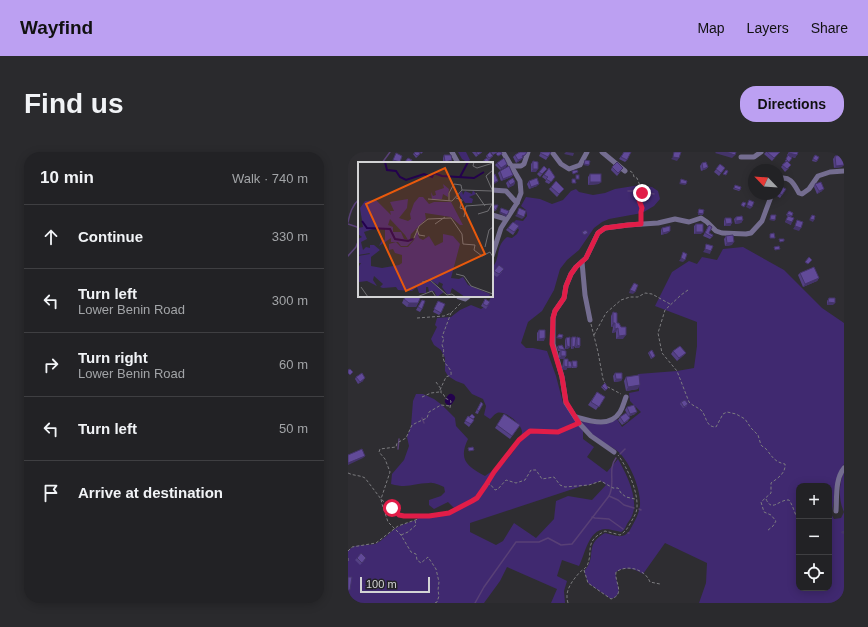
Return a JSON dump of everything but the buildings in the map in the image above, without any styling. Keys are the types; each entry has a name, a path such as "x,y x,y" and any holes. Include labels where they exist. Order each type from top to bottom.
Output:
{"street":[{"path":"452,152 457,162"},
{"path":"493,253 501,228 522,193 520,181 503,152"},
{"path":"511,166 521,166 524,164 528,152"},
{"path":"552,152 561,164 569,169 580,165 587,152"},
{"path":"602,152 625,171"},
{"path":"741,157 754,157 761,152"},
{"path":"784,178 793,182 799,193 802,194 809,189 818,176 830,172 844,171"},
{"path":"493,190 506,191 517,203"},
{"path":"614,452 590,436 579,423 566,402 562,377 552,344 553,318 555,311 564,298 566,286 571,274 589,252 598,233 605,228 658,223 675,219 689,222 700,218 707,222 716,231 722,233 746,234 757,228 765,215 770,200"},
{"path":"493,215 506,219"},
{"path":"582,262 585,295 590,320"},
{"path":"459,297 467,298"},
{"path":"576,417 593,422 610,421 617,417 626,399"},
{"path":"836,510 839,475 844,468"}],"path":[{"path":"625,171 629,170 634,173 634,177 637,178 642,188 642,193 639,200 642,208 641,224"},
{"path":"688,290 665,310 658,332 662,353 677,371 689,402 702,411 708,425 716,427 723,414 727,412 736,414 745,419 758,435 761,445 766,448 774,459 785,464 782,475 771,483 771,493 761,502 764,512 772,515 776,521 773,526 766,531"},
{"path":"594,335 606,313 622,300 630,297 638,297 644,293 652,294 671,304"},
{"path":"422,397 430,393 439,392 446,377 451,376 452,373 450,367 444,362 443,357 445,350 442,344 444,338 442,337 451,314 467,298"},
{"path":"417,318 451,314"},
{"path":"590,320 605,384 626,399"},
{"path":"435,603 437,602 439,596 439,582 436,570 428,557 421,564 417,560 416,554 411,552 401,535 388,522 381,499 390,472 385,459 378,452 380,449 396,447 397,443 406,438 412,425 428,417 429,412 439,406 450,407 451,401 448,398 445,398 436,382"},
{"path":"348,473 365,478 381,499 399,515 420,516 449,513 477,498 494,472 519,440 530,431 558,432 579,423"},
{"path":"568,603 566,597 568,589 571,583 584,569 588,561 591,542 595,537 605,531 620,535 625,532 636,513 638,506 637,499 628,470 614,452"},
{"path":"486,485 490,484 495,490 498,489 506,480 516,483 525,480 531,470 536,470 542,479 554,477 560,485 565,488 589,485 601,481 613,488 618,488 626,497 637,499"},
{"path":"766,499 771,505 776,505 788,500 798,519"},
{"path":"348,551 352,547 376,543 394,529 419,518 420,516"},
{"path":"401,535 416,525 415,520"},
{"path":"584,569 588,583 612,599 615,598 619,590 615,576 616,572 624,568 634,569 643,574 649,579 650,582 660,584"}],"shaded area":[{"path":"458,152 466,152 470,160 467,162 462,159"},
{"path":"640,185 652,187 658,191 660,199 654,206 642,213 609,219 594,228 579,250 567,260 560,269 554,290 542,311 528,322 521,343 526,348 547,351 556,376 563,403 583,431 583,439 594,447 587,457 607,472 618,459 628,478 634,500 633,514 625,529 621,532 605,529 599,530 591,538 579,566 562,560 557,576 567,581 564,591 565,603 551,603 557,589 507,567 500,581 484,603 348,603 348,551 351,548 375,544 395,529 416,520 420,516 449,513 456,510 448,502 434,509 429,505 429,500 441,496 445,492 444,487 435,483 407,486 391,484 392,474 404,460 409,446 407,437 411,426 413,401 416,394 423,394 434,399 455,418 456,426 468,439 464,452 466,462 473,469 485,476 506,461 520,441 522,432 521,429 512,418 500,413 496,414 490,419 484,415 486,406 483,399 472,394 464,384 448,376 445,371 445,358 441,350 434,345 431,339 437,327 435,325 437,318 451,317 460,310 471,305 481,309 486,305 491,297 493,297 493,267 499,248 507,237 512,238 517,234 519,230 514,222 516,220 523,221 527,216 526,210 521,206 526,197 540,199 552,204 563,200 571,191 576,189 579,192 593,195 605,193 615,189","holes":["601,481 606,485 592,500 568,496 556,501 554,519 536,538 514,523 503,541 496,545 470,532 470,523"]},
{"path":"743,247 784,270 822,308 844,323 844,464 837,477 832,510 832,483 796,483 796,591 832,591 832,516 834,519 841,518 844,512 844,595 839,603 699,603 706,583 707,563 665,543 643,574 630,568 616,572 619,591 615,597 611,599 588,583 584,571 590,561 594,542 605,533 623,536 629,532 639,511 640,498 630,467 621,454 594,438 581,421 604,424 613,422 617,419 622,427 641,412 630,401 629,393 639,391 638,374 694,368 697,346 697,322 655,306 672,272 689,261 697,264 702,257 717,260 723,249"},
{"path":"844,471 844,512 840,492"}],"waterway":[{"path":"383,162 390,152"},
{"path":"628,191 654,194"},
{"path":"348,222 352,210 358,200"},
{"path":"348,224 358,228"},
{"path":"348,256 356,247 358,242"},
{"path":"422,418 424,423"},
{"path":"398,449 399,439"},
{"path":"620,454 625,449"},
{"path":"475,603 484,587 516,542 539,542 548,538 561,545 572,544 609,496 612,486 612,467 616,458"},
{"path":"609,496 618,500 624,505 634,508"},
{"path":"592,517 609,519 623,529"}],"route":[{"path":"392,508 399,515 404,516 429,516 449,513 477,498 494,472 519,440 530,431 558,432 579,423 566,402 566,393 552,344 553,318 555,311 564,298 566,286 571,274 586,258 598,233 605,228 641,224 642,208 639,200 642,193"}]}
